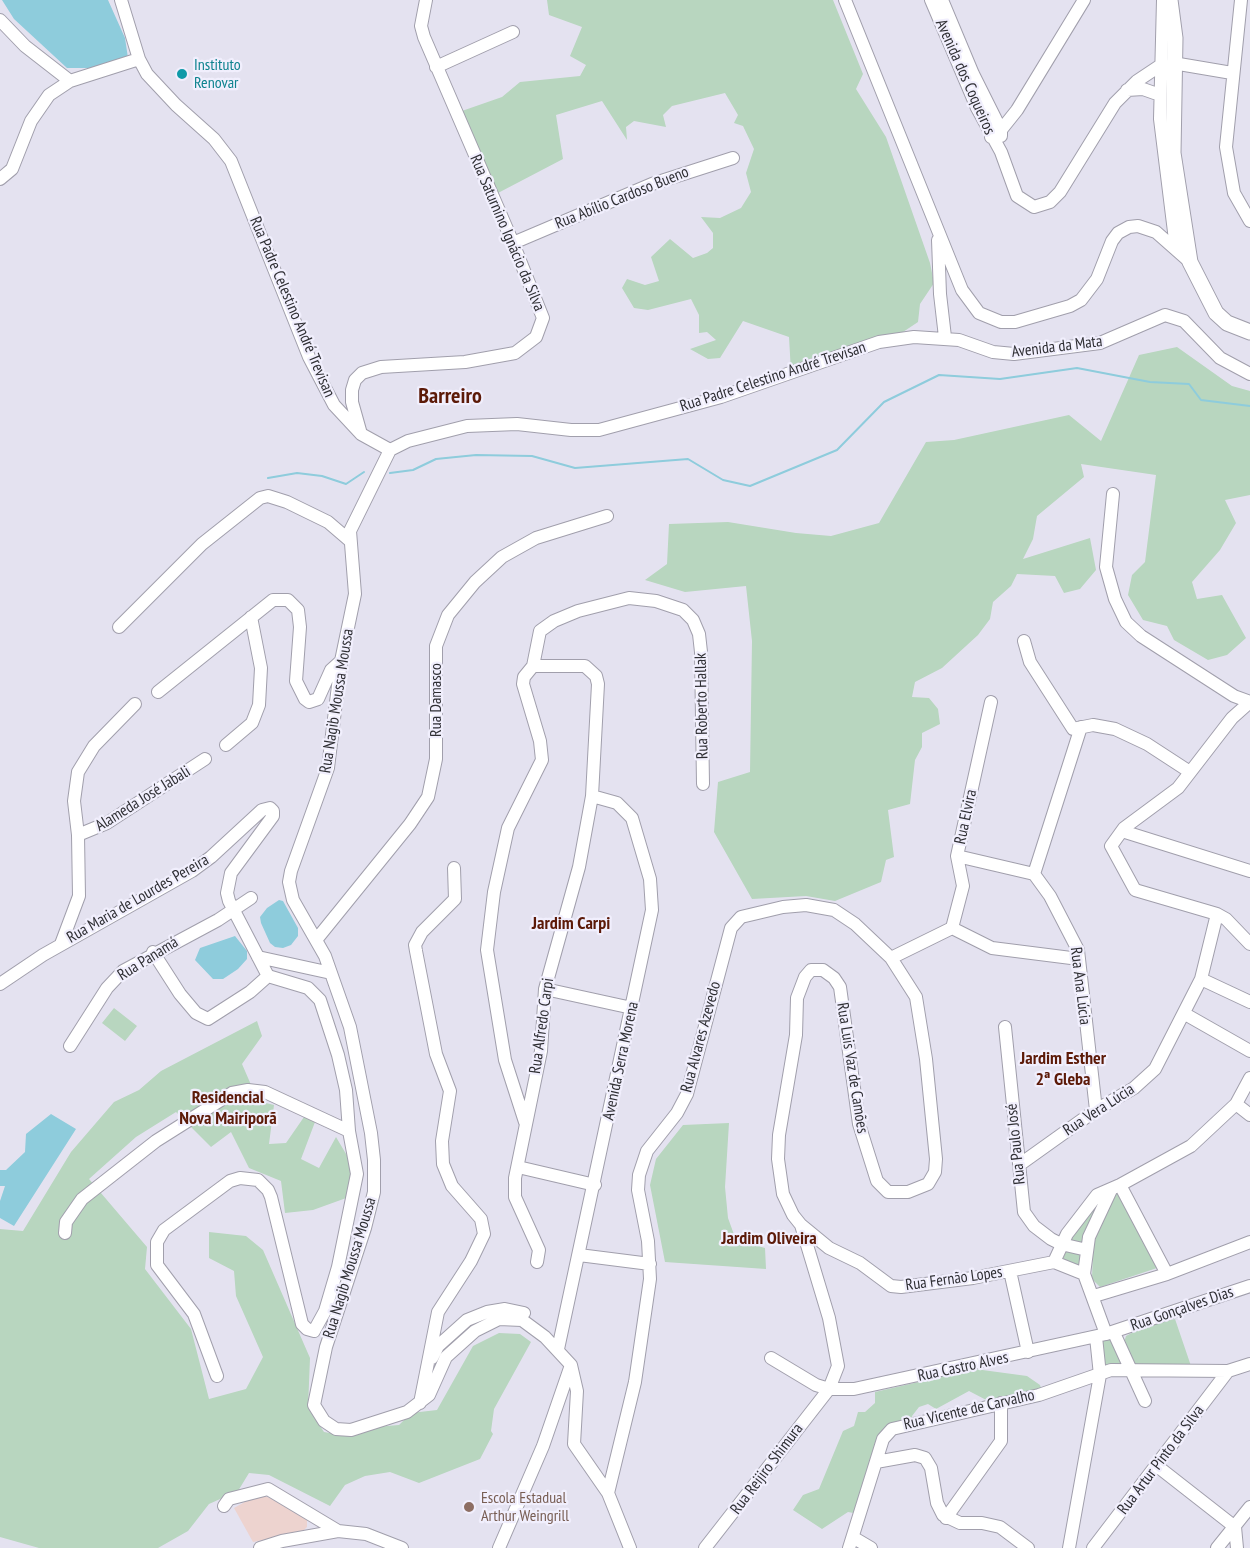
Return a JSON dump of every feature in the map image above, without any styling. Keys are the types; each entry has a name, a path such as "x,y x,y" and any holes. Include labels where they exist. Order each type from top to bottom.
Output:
{"main road":[{"path":"1170,0 1174,17 1167,64 1173,153 1190,262 1216,313 1227,323 1250,332"}],"street":[{"name":"Rua Padre Celestino André Trevisan","path":"122,0 139,59 164,94 224,150 309,357 334,405 361,434 390,450 408,441 467,426 517,424 571,430 599,430 721,398 879,342 914,336 945,337"},
{"name":"Rua Saturnino Ignácio da Silva","path":"361,434 352,402 352,390 355,380 362,373 381,367 465,362 515,353 536,337 543,318 421,26 426,0"},
{"name":"Avenida da Mata","path":"845,0 938,233 969,302 979,313 1001,322 1038,317 1081,300 1097,279 1113,241 1123,229 1138,226 1147,228 1176,248 1190,262"},
{"name":"Avenida dos Coqueiros","path":"931,0 996,134"},
{"name":"Avenida dos Coqueiros","path":"942,0 996,134 1017,196 1034,207 1050,202 1060,192 1115,103 1127,90 1167,64"},
{"path":"996,134 1017,110 1084,0"},
{"path":"1163,0 1167,64 1160,95 1163,159 1176,248"},
{"path":"1241,0 1226,134 1228,165 1234,193 1250,221"},
{"path":"0,20 25,46 70,81"},
{"path":"436,66 513,32"},
{"path":"0,179 12,169 39,107 49,95 70,81 139,59"},
{"path":"1167,64 1232,73"},
{"path":"1127,90 1143,89 1160,95"},
{"name":"Rua Abílio Cardoso Bueno","path":"513,243 652,184 733,158"},
{"name":"Avenida da Mata","path":"938,233 940,294 945,337 993,352 1014,354 1100,343 1165,315 1184,321 1220,358 1250,374"},
{"name":"Rua Nagib Moussa Moussa","path":"390,450 353,521 349,540 354,563 355,594 341,661 328,768 289,882 293,900 316,940 331,973 350,1027 371,1133 374,1192 365,1228 318,1377 314,1405 324,1421 336,1429 351,1430 391,1418 420,1404 435,1387 441,1366 454,1348 475,1331 499,1319 522,1320 535,1328 558,1349 571,1365 577,1390 574,1444 608,1493 630,1548"},
{"path":"1113,494 1106,567 1115,599 1126,622 1141,636 1234,696 1250,702 1232,718 1168,797 1122,831 1111,846 1135,890 1217,914 1226,919 1250,944"},
{"path":"119,627 201,544 260,498 268,496 287,502 328,522 349,540"},
{"name":"Rua Damasco","path":"316,940 410,824 428,797 436,759 436,646 448,615 475,582 502,557 536,538 607,516"},
{"name":"Rua Roberto Hallak","path":"533,666 537,636 545,626 554,621 598,604 629,598 643,598 672,605 693,620 699,634 704,784"},
{"path":"158,692 273,600 281,599 294,604 300,617 296,681 302,695 309,702 318,699 331,670 341,661"},
{"path":"226,745 252,723 259,705 261,668 251,617"},
{"path":"1024,641 1030,662 1073,729 1102,726 1121,731 1190,772"},
{"path":"525,1122 505,1060 487,950 494,892 508,828 542,760 540,741 523,684 524,677 533,666"},
{"name":"Rua Alfredo Carpi","path":"533,666 585,666 596,676 592,796 579,867 545,989 541,1051 525,1122 518,1167 515,1197 537,1243 537,1262"},
{"name":"Rua Elvira","path":"991,702 957,856 1034,874"},
{"path":"62,944 75,912 80,883 74,801 78,772 100,739 135,704"},
{"path":"1034,874 1081,727"},
{"name":"Alameda José Jabali","path":"78,835 107,823 205,759"},
{"name":"Avenida Serra Morena","path":"558,1349 595,1185 652,910 650,879 632,818 617,803 592,796"},
{"name":"Rua Maria de Lourdes Pereira","path":"0,984 62,944 192,871 211,857 262,810 270,808 273,816 231,873 227,893 232,911"},
{"path":"1122,831 1250,871"},
{"path":"891,958 952,928 963,886 957,856"},
{"path":"420,1404 438,1312 480,1245 484,1226 452,1186 443,1164 442,1141 450,1091 436,1054 416,951 416,945 422,932 454,899 454,868"},
{"name":"Rua Ana Lúcia","path":"1034,874 1044,886 1071,933 1079,958 1096,1110"},
{"name":"Rua Panamá","path":"70,1046 114,980 153,952 232,911 251,898"},
{"name":"Rua Alvares Azevedo","path":"608,1493 635,1382 645,1322 650,1264 638,1190 639,1175 647,1151 677,1113 687,1094 723,953 736,921 756,913 783,907 820,906 844,916 891,958"},
{"path":"217,1376 194,1314 157,1265 155,1253 157,1242 164,1230 230,1181 250,1178 258,1180 268,1190 302,1324 311,1331 318,1327 338,1267 354,1197 356,1160 349,1131 344,1081 320,1000 308,988 268,976 232,911"},
{"path":"75,912 95,927"},
{"name":"Rua Vera Lúcia","path":"1019,1165 1096,1110 1134,1088 1155,1069 1201,979 1217,914"},
{"path":"952,928 992,948 1079,958"},
{"path":"153,952 180,994 196,1013 208,1019 250,992 268,976"},
{"path":"258,957 331,973"},
{"name":"Rua Luis Vaz de Camões","path":"829,1389 838,1366 835,1344 801,1225 792,1215 783,1194 778,1135 796,1035 797,998 805,977 811,970 823,970 834,978 840,987 859,1124 877,1181 888,1192 908,1192 928,1184 934,1172 936,1159 920,1012 909,984 891,958"},
{"path":"1201,979 1250,1002"},
{"path":"545,989 632,1008"},
{"path":"1185,1014 1250,1050"},
{"name":"Rua Paulo José","path":"1005,1027 1024,1212 1034,1226 1061,1244"},
{"path":"1084,1274 1054,1262 1061,1244 1089,1203 1097,1195 1116,1188 1191,1146 1236,1104 1250,1078"},
{"path":"65,1233 66,1222 82,1199 156,1141 232,1093 248,1090 266,1092 349,1131"},
{"path":"1236,1104 1250,1115"},
{"path":"518,1167 595,1185"},
{"path":"1116,1188 1095,1221 1087,1250 1084,1274 1094,1296 1105,1335 1132,1370 1144,1401"},
{"path":"1116,1188 1167,1274"},
{"name":"Rua Fernão Lopes","path":"801,1225 829,1248 860,1263 891,1286 901,1287 973,1278 1054,1262"},
{"path":"1094,1296 1167,1274 1250,1242"},
{"path":"1061,1244 1087,1250"},
{"path":"579,1255 650,1264"},
{"path":"1010,1271 1028,1353"},
{"name":"Rua Gonçalves Dias","path":"1105,1335 1250,1286"},
{"path":"428,1365 438,1346 467,1320 487,1312 505,1309 522,1312 550,1331 558,1349"},
{"path":"1069,1548 1105,1335"},
{"name":"Rua Castro Alves","path":"829,1389 854,1389 1105,1335"},
{"path":"771,1358 798,1376 829,1389"},
{"name":"Rua Vicente de Carvalho","path":"852,1543 883,1439 892,1429 1039,1395 1112,1370 1228,1371 1250,1364"},
{"path":"499,1548 547,1435 571,1365"},
{"name":"Rua Artur Pinto da Silva","path":"1093,1548 1228,1371"},
{"name":"Rua Reijiro Shimura","path":"705,1548 829,1389"},
{"path":"946,1518 1001,1441 1001,1403"},
{"path":"876,1462 915,1455 925,1458 931,1468 937,1503 946,1518 960,1523 982,1523 1000,1527 1028,1548"},
{"path":"1156,1466 1235,1527 1237,1548"},
{"path":"224,1506 229,1498 268,1489 338,1532"},
{"path":"1217,1548 1250,1507"},
{"path":"260,1548 282,1541 338,1532 366,1534 402,1548"},
{"path":"852,1543 871,1548"}],"shaded area":[{"path":"259,1494 307,1520 307,1527 302,1532 253,1542 234,1508"}],"green space":[{"path":"547,0 833,0 863,74 856,89 886,137 930,263 934,283 920,304 918,322 903,332 859,345 791,372 789,337 743,321 720,358 708,359 690,349 716,340 707,332 699,333 699,315 691,299 648,310 634,308 622,288 627,279 645,285 659,281 651,257 670,239 693,258 707,253 713,248 713,233 701,217 720,218 741,208 751,192 746,173 754,149 743,126 734,123 738,115 725,93 672,106 663,115 666,127 634,121 626,127 627,140 602,101 556,115 563,159 498,193 459,112 502,97 520,82 580,76 586,65 570,56 582,27 549,15"},
{"path":"1177,347 1232,386 1250,391 1250,495 1225,500 1236,523 1220,550 1192,582 1197,599 1222,595 1246,638 1227,655 1208,660 1174,640 1167,626 1143,620 1128,595 1132,575 1145,562 1156,475 1081,464 1084,477 1037,516 1033,539 1023,559 1090,538 1096,570 1080,589 1064,593 1055,576 1017,574 1011,586 993,602 990,619 978,635 942,668 915,682 912,697 929,698 938,709 940,724 922,733 922,747 915,760 910,804 888,810 894,857 886,860 881,882 835,901 806,896 752,899 714,832 718,782 750,772 752,641 746,586 685,592 645,580 667,564 669,524 728,522 831,536 879,523 926,442 954,440 1069,415 1101,441 1139,355"},
{"path":"114,1008 137,1026 125,1041 102,1023"},
{"path":"257,1021 262,1036 242,1064 258,1101 274,1105 269,1144 286,1143 304,1117 315,1122 301,1159 319,1168 336,1137 352,1164 353,1180 349,1197 313,1210 285,1213 281,1181 249,1168 231,1132 211,1147 176,1112 136,1137 89,1179 147,1247 145,1269 191,1329 209,1399 246,1389 263,1357 236,1296 234,1271 209,1258 209,1232 246,1236 263,1250 310,1358 308,1408 324,1432 347,1436 375,1427 399,1425 411,1413 437,1410 473,1346 499,1333 520,1334 531,1342 494,1409 491,1431 493,1434 480,1459 419,1483 390,1472 365,1476 345,1485 330,1506 269,1475 249,1473 238,1491 209,1504 188,1531 158,1548 39,1548 0,1537 0,1229 23,1231 71,1152 114,1102 139,1090 161,1071"},
{"path":"729,1123 725,1187 728,1218 736,1240 765,1248 766,1269 665,1262 650,1185 656,1159 683,1125"},
{"path":"1118,1193 1160,1267 1100,1287 1092,1279 1093,1249 1112,1194"},
{"path":"1102,1196 1086,1249 1068,1243 1079,1225"},
{"path":"1063,1251 1081,1251 1083,1272 1060,1262"},
{"path":"1175,1319 1191,1366 1139,1367 1130,1358 1124,1342 1126,1336 1143,1327"},
{"path":"1112,1337 1121,1365 1105,1369 1100,1339"},
{"path":"975,1369 1027,1376 1040,1385 1042,1391 992,1403 969,1391 936,1409 928,1404 919,1407 912,1416 913,1421 890,1428 859,1514 848,1512 822,1529 793,1510 803,1495 819,1489 843,1431 854,1426 858,1412 865,1412 875,1403 875,1392"}],"water":[{"path":"2,0 108,0 125,38 128,58 94,68 67,68 14,19"},
{"path":"279,900 283,901 298,928 298,936 291,945 283,948 275,947 270,943 260,917 267,908"},
{"path":"235,936 247,951 247,959 238,969 223,979 213,979 195,960 200,948"},
{"path":"51,1114 76,1129 14,1226 0,1218 0,1201 5,1186 0,1186 0,1170 6,1170 25,1152 26,1134"}],"waterway":[{"path":"390,473 413,470 436,459 476,455 532,456 575,468 688,459 723,480 750,486 837,450 884,402 939,375 1000,379 1077,368 1150,382 1189,384 1201,400 1250,406"},
{"path":"268,478 297,473 322,476 346,484 364,472"}],"place":[{"name":"Instituto Renovar","path":"182,74"},
{"name":"Escola Estadual Arthur Weingrill","path":"469,1507"}],"district":[{"name":"Barreiro","path":"450,397"},
{"name":"Jardim Carpi","path":"571,924"},
{"name":"Jardim Esther 2ª Gleba","path":"1063,1069"},
{"name":"Residencial Nova Mairiporã","path":"228,1108"},
{"name":"Jardim Oliveira","path":"769,1239"}]}
